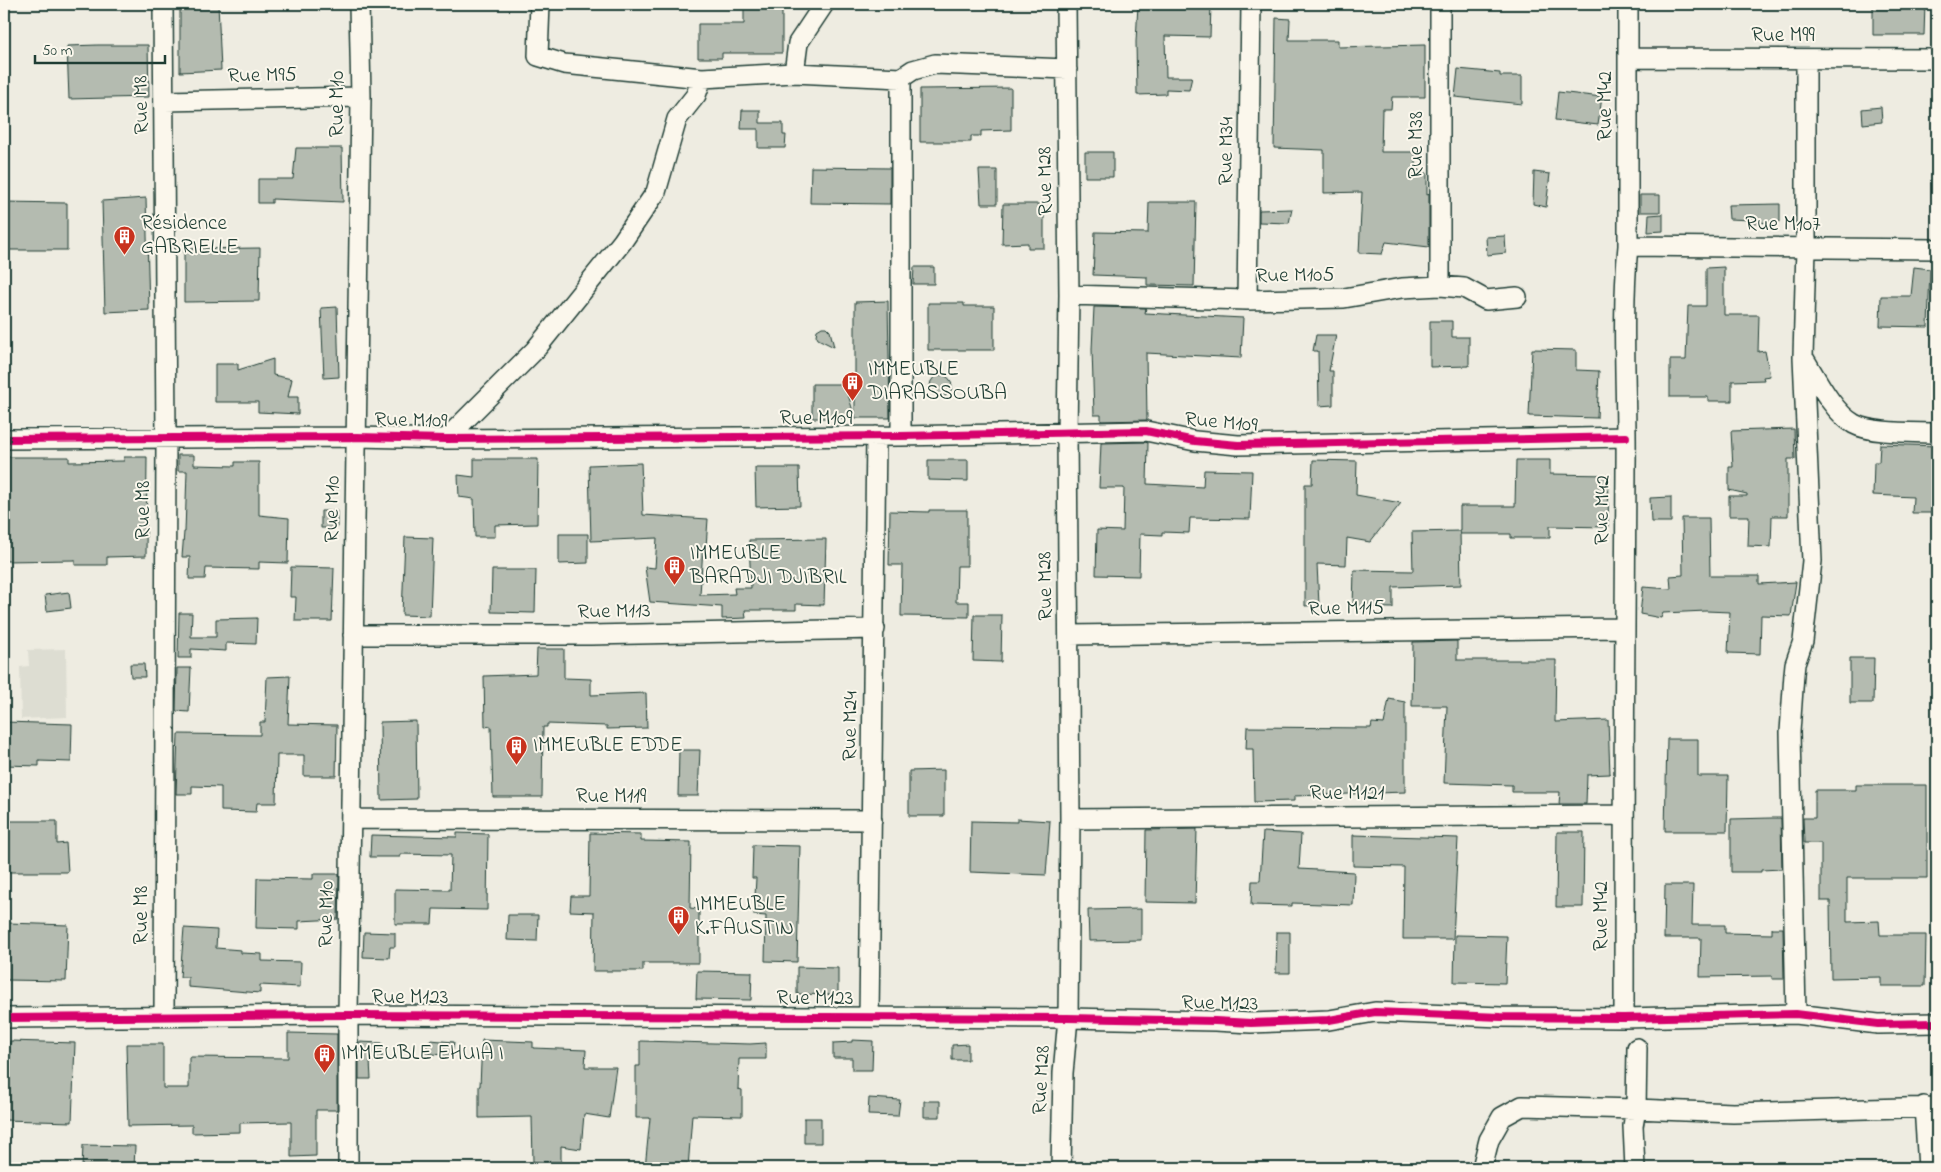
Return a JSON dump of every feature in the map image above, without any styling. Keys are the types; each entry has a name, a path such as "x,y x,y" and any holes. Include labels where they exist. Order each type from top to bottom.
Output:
{"street":[{"name":"Rue M8","path":"163,4 166,438 164,1016"},
{"name":"Rue M10","path":"348,1168 348,1015 361,97 359,4"},
{"path":"540,4 538,56 564,64 702,78 794,74 901,78 913,70 935,64 1067,69"},
{"path":"794,74 798,43 824,4"},
{"name":"Rue M28","path":"1061,1168 1068,1018 1070,819 1067,434 1069,295 1066,4"},
{"name":"Rue M34","path":"1247,300 1251,4"},
{"name":"Rue M38","path":"1440,4 1440,286"},
{"name":"Rue M42","path":"1624,1018 1625,275 1628,246 1628,4"},
{"name":"Rue M99","path":"1629,58 1937,59"},
{"path":"1796,1014 1790,732 1795,664 1803,641 1812,561 1803,357 1806,248 1806,59"},
{"path":"446,439 535,350 622,242 656,192 677,119 696,95 702,78"},
{"path":"901,78 901,436"},
{"name":"Rue M95","path":"165,101 361,97"},
{"name":"Rue M107","path":"1628,246 1937,249"},
{"name":"Rue M105","path":"1069,295 1247,300 1344,298 1402,288 1440,286 1464,288 1486,300 1516,297"},
{"path":"1803,357 1829,400 1853,423 1868,429 1937,433"},
{"name":"Rue M109","path":"4,440 901,436 1146,431 1195,441 1238,445 1626,437"},
{"name":"Rue M24","path":"869,1017 876,436"},
{"name":"Rue M115","path":"1069,635 1624,628"},
{"name":"Rue M113","path":"353,635 581,635 875,629"},
{"name":"Rue M121","path":"1070,819 1624,815"},
{"name":"Rue M119","path":"351,818 872,820"},
{"name":"Rue M123","path":"4,1018 348,1015 869,1017 1068,1018 1215,1021 1251,1024 1329,1020 1374,1012 1501,1017 1624,1018 1796,1014 1878,1024 1937,1023"},
{"path":"1635,1168 1633,1126 1636,1109 1637,1048"},
{"path":"1482,1168 1489,1140 1502,1117 1522,1106 1733,1113 1931,1106 1928,1168"}],"shaded area":[{"path":"66,649 67,717 21,719 20,667 29,666 28,650"}],"building":[{"path":"180,4 218,4 221,70 180,72"},
{"path":"744,4 782,4 782,53 722,53 722,58 698,58 698,24 744,24"},
{"path":"1138,4 1211,4 1210,37 1165,36 1166,77 1192,77 1189,90 1166,89 1166,94 1137,95 1136,42"},
{"path":"1873,4 1925,4 1924,35 1873,35"},
{"path":"1276,18 1290,19 1289,40 1338,40 1338,47 1425,45 1425,97 1392,97 1391,109 1382,109 1381,152 1416,152 1416,167 1419,167 1419,173 1427,173 1429,247 1386,242 1382,254 1359,253 1362,192 1324,193 1324,150 1274,148"},
{"path":"148,45 149,97 69,99 67,46"},
{"path":"1458,69 1500,73 1500,76 1522,76 1522,104 1455,97"},
{"path":"1011,88 1011,130 981,131 981,136 971,136 971,142 920,142 920,89"},
{"path":"1558,92 1602,97 1598,125 1555,120"},
{"path":"1881,107 1882,122 1863,124 1862,109"},
{"path":"742,110 760,110 760,123 783,123 783,135 786,135 785,148 758,148 758,129 741,129"},
{"path":"296,148 342,148 343,202 272,199 272,203 258,203 258,179 293,179"},
{"path":"1085,152 1113,152 1113,177 1085,177"},
{"path":"811,167 890,168 890,204 810,203"},
{"path":"979,170 997,170 997,204 981,204"},
{"path":"1534,172 1550,174 1546,207 1533,204"},
{"path":"1640,195 1660,195 1660,212 1640,212"},
{"name":"Résidence GABRIELLE","path":"146,198 149,310 105,312 102,201"},
{"path":"4,202 67,203 67,250 4,250"},
{"path":"1149,202 1196,202 1194,286 1147,285 1147,277 1093,275 1095,232 1148,233"},
{"path":"1003,204 1044,204 1044,248 1028,248 1028,243 1002,244"},
{"path":"1780,204 1780,222 1752,223 1752,220 1729,219 1728,205"},
{"path":"1292,209 1289,223 1259,222 1259,210"},
{"path":"1663,214 1663,231 1648,232 1649,215"},
{"path":"1505,236 1506,253 1487,255 1486,237"},
{"path":"260,248 259,301 184,302 184,249"},
{"path":"914,267 934,267 934,284 913,284"},
{"path":"1724,267 1724,315 1759,315 1758,352 1765,351 1770,376 1763,377 1764,380 1732,381 1732,401 1708,401 1708,397 1670,397 1670,360 1686,360 1688,306 1706,306 1706,268"},
{"path":"1914,267 1930,269 1928,327 1880,326 1881,296 1911,296"},
{"path":"888,301 890,418 855,418 855,302"},
{"path":"928,303 964,303 964,306 994,306 994,350 928,350"},
{"path":"337,307 339,377 324,378 321,308"},
{"path":"1094,307 1146,308 1145,313 1243,318 1241,358 1146,353 1147,420 1101,421 1101,415 1094,415 1092,349"},
{"path":"1430,321 1452,321 1452,337 1469,337 1469,366 1430,367"},
{"path":"826,327 830,331 834,347 818,339 816,335 817,330"},
{"path":"1316,335 1336,335 1329,371 1333,371 1333,405 1319,406 1318,351 1313,351"},
{"path":"1532,349 1576,350 1576,370 1599,371 1597,418 1529,416"},
{"path":"273,359 273,375 292,379 288,397 298,397 298,414 258,412 258,402 215,402 215,364 238,364 238,370"},
{"path":"941,375 949,378 952,386 949,394 941,397 933,394 930,386 933,378"},
{"path":"812,384 845,384 855,418 812,418"},
{"path":"1794,429 1795,459 1788,459 1788,516 1772,516 1771,547 1748,546 1749,516 1729,516 1729,496 1747,496 1747,494 1729,490 1729,467 1733,467 1731,431"},
{"path":"1101,443 1148,443 1147,484 1203,487 1204,470 1252,471 1250,519 1190,518 1189,533 1162,532 1162,535 1140,534 1139,576 1096,575 1097,530 1123,531 1124,488 1099,488"},
{"path":"1880,444 1937,446 1937,513 1912,513 1913,497 1873,495 1874,462 1879,462"},
{"path":"178,455 194,455 194,465 235,466 235,462 259,462 259,515 289,518 288,563 259,562 259,569 206,568 205,579 189,579 190,557 182,557 185,532 187,471 178,471"},
{"path":"4,457 69,457 69,462 124,461 124,457 147,457 146,556 107,557 107,565 75,565 75,560 4,561"},
{"path":"474,459 538,459 537,524 495,525 495,537 475,537 474,499 459,497 458,475 474,477"},
{"path":"928,460 968,460 968,481 928,480"},
{"path":"1313,460 1357,461 1356,495 1401,503 1370,542 1347,538 1346,565 1317,564 1319,605 1305,606 1305,484 1312,484"},
{"path":"1516,460 1550,460 1550,474 1609,475 1608,527 1550,526 1550,538 1511,538 1511,534 1460,534 1460,506 1515,506"},
{"path":"641,463 643,515 708,519 706,547 703,547 700,595 735,594 734,588 751,588 749,540 826,539 824,605 796,604 796,610 745,610 746,618 722,619 722,607 650,602 645,567 655,568 657,538 591,541 589,465"},
{"path":"755,468 799,468 800,506 756,507"},
{"path":"1671,497 1671,522 1651,522 1650,498"},
{"path":"929,510 967,510 967,566 957,566 956,602 969,602 969,617 901,616 902,565 889,565 890,511 929,512"},
{"path":"321,511 337,511 337,528 321,528"},
{"path":"1682,518 1709,518 1710,576 1759,576 1759,584 1796,582 1791,616 1761,615 1760,654 1728,653 1730,612 1663,613 1661,618 1640,614 1643,587 1671,589 1670,576 1683,575"},
{"path":"1460,531 1461,585 1393,587 1393,608 1353,607 1354,570 1413,571 1412,532"},
{"path":"559,534 588,534 588,563 559,564"},
{"path":"405,537 433,538 430,616 402,615"},
{"path":"291,567 334,568 332,621 295,621 296,597 290,597"},
{"path":"492,570 536,570 535,613 491,612"},
{"path":"69,592 71,608 47,611 45,595"},
{"path":"179,613 192,613 191,637 216,637 216,619 257,618 256,644 226,643 226,651 191,649 191,658 178,658"},
{"path":"974,615 1002,615 1001,662 973,661"},
{"path":"1457,641 1457,660 1556,660 1555,722 1608,720 1610,774 1587,775 1586,804 1559,804 1560,792 1512,792 1512,785 1444,783 1447,706 1412,706 1413,642"},
{"path":"537,649 564,649 564,678 591,679 591,695 646,693 647,728 607,729 607,726 547,724 547,727 543,727 542,797 493,797 491,726 485,727 484,676 536,674"},
{"path":"1850,658 1874,658 1873,703 1850,703"},
{"path":"130,664 144,664 145,677 131,677"},
{"path":"177,668 191,668 189,712 176,711"},
{"path":"290,676 288,724 337,725 336,776 304,776 304,755 277,755 276,803 257,803 256,812 221,811 221,787 192,786 192,794 176,794 178,734 260,735 260,722 265,722 267,677"},
{"path":"1389,699 1405,702 1405,792 1294,796 1294,801 1254,802 1253,749 1246,749 1247,727 1371,728 1372,723 1384,724"},
{"path":"416,721 417,799 381,800 380,722"},
{"path":"4,722 72,724 71,762 39,761 39,766 4,765"},
{"path":"1667,739 1698,739 1698,776 1728,776 1727,831 1665,831"},
{"path":"679,750 700,750 698,796 678,796"},
{"path":"944,770 944,816 909,816 909,771"},
{"path":"1856,785 1927,785 1927,878 1847,878 1847,922 1879,921 1880,935 1926,935 1925,986 1881,986 1881,977 1831,978 1830,901 1821,901 1821,843 1804,843 1803,818 1815,818 1815,790 1856,790"},
{"path":"1781,818 1782,869 1761,870 1761,872 1731,872 1731,819"},
{"path":"1017,819 1050,821 1046,875 970,872 971,821 1017,822"},
{"path":"4,821 57,821 57,844 66,843 68,872 9,872 9,870 4,870"},
{"path":"1197,829 1195,903 1145,902 1146,830"},
{"path":"1263,832 1301,834 1299,869 1354,872 1353,905 1292,903 1292,906 1251,905 1252,881 1260,881"},
{"path":"1557,832 1584,832 1583,907 1556,907"},
{"path":"457,833 488,834 487,910 433,909 432,924 395,924 395,889 450,890 451,855 400,854 400,857 370,857 371,835 457,837"},
{"path":"590,833 641,834 641,841 691,842 690,908 699,909 699,963 643,963 643,971 593,971 594,912 570,911 571,896 589,896"},
{"path":"1353,835 1458,838 1453,939 1403,939 1404,867 1353,866"},
{"path":"753,845 800,846 797,962 765,961 766,916 754,915 756,878 752,878"},
{"path":"313,874 339,874 338,919 299,921 299,929 256,928 257,878 313,879"},
{"path":"1665,885 1693,885 1692,925 1725,925 1725,933 1772,934 1772,928 1783,928 1784,979 1772,979 1772,976 1700,977 1701,938 1664,938"},
{"path":"1141,909 1141,940 1089,941 1088,910"},
{"path":"508,915 538,915 537,941 507,940"},
{"path":"8,923 68,925 66,981 6,980"},
{"path":"184,928 217,930 216,948 241,950 241,953 262,954 262,961 301,962 300,987 260,985 260,993 188,987 188,977 180,977"},
{"path":"364,932 395,933 395,947 390,947 389,958 363,957"},
{"path":"1277,932 1290,932 1290,973 1276,973"},
{"path":"1455,935 1507,936 1505,983 1454,982"},
{"path":"797,967 838,968 838,995 797,994"},
{"path":"697,971 752,972 751,1000 696,999"},
{"path":"288,1033 337,1034 337,1110 316,1110 316,1156 291,1157 291,1122 240,1123 240,1132 192,1133 192,1125 128,1126 126,1044 163,1044 163,1088 189,1088 189,1057 288,1058"},
{"path":"430,1040 454,1042 452,1056 424,1053"},
{"path":"482,1040 533,1042 533,1048 586,1050 585,1067 616,1067 609,1118 584,1114 581,1149 561,1146 561,1162 533,1162 532,1117 479,1118"},
{"path":"852,1040 873,1041 872,1070 852,1070 852,1058 833,1058 833,1043 852,1042"},
{"path":"10,1041 75,1043 72,1122 4,1120 4,1044 10,1044"},
{"path":"640,1041 766,1043 766,1059 739,1059 738,1089 742,1090 742,1116 692,1115 688,1168 645,1168 650,1118 636,1118 636,1066 640,1066"},
{"path":"359,1042 382,1043 382,1061 370,1061 371,1079 359,1079"},
{"path":"968,1044 968,1060 952,1060 952,1045"},
{"path":"869,1098 900,1100 898,1116 868,1115"},
{"path":"924,1101 940,1101 940,1117 924,1117"},
{"path":"804,1118 821,1118 821,1143 804,1143"},
{"path":"83,1145 135,1146 134,1168 82,1168"}],"cycle path":[{"path":"4,439 901,436 1146,431 1195,441 1238,445 1626,437"},
{"path":"4,1018 348,1015 1068,1018 1251,1023 1329,1020 1375,1012 1501,1017 1624,1018 1796,1014 1878,1024 1937,1023"}],"place":[{"name":"Résidence GABRIELLE","path":"125,255"},
{"name":"IMMEUBLE DIARASSOUBA","path":"852,401"},
{"name":"IMMEUBLE BARADJI DJIBRIL","path":"674,585"},
{"name":"IMMEUBLE EDDE","path":"517,765"},
{"name":"IMMEUBLE K.FAUSTIN","path":"679,936"},
{"name":"IMMEUBLE EHUIA I","path":"325,1073"}]}
